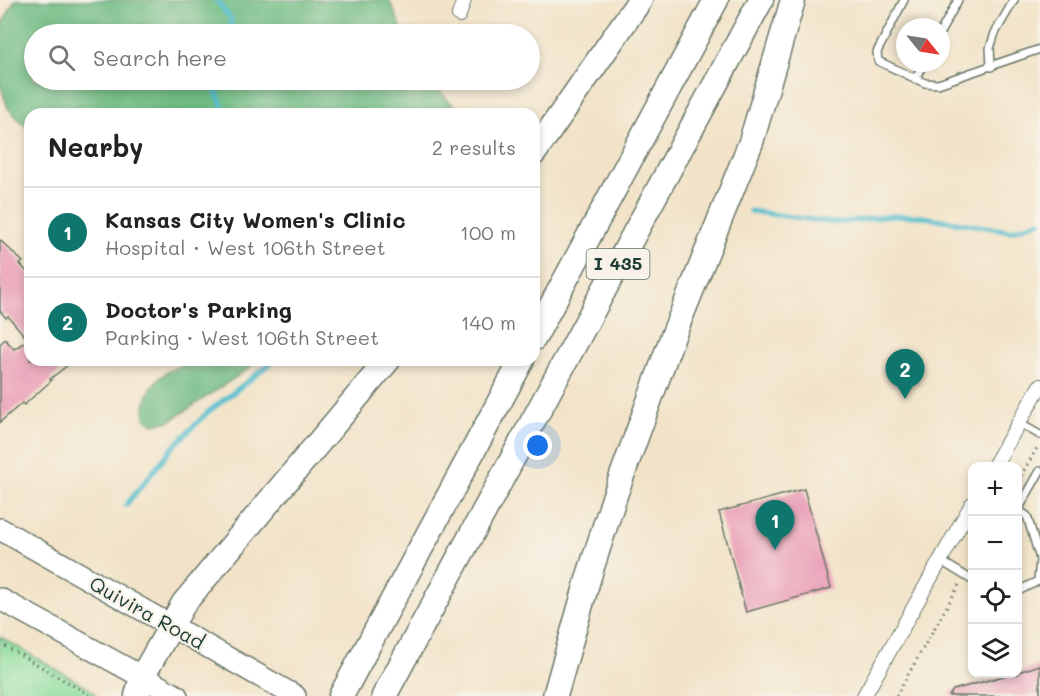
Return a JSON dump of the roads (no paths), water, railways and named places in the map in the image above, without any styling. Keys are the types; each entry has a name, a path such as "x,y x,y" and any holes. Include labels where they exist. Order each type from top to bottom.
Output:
{"highway":[{"path":"540,144 640,0"},
{"name":"I 435","path":"540,327 716,0"},
{"name":"I 435","path":"384,696 761,0"},
{"path":"555,696 615,495 671,341 751,142 793,0"},
{"path":"140,686 184,603 383,366"},
{"path":"341,696 519,366"}],"main road":[{"name":"Quivira Road","path":"0,529 295,696"},
{"path":"0,599 140,686 177,696"}],"street":[{"path":"459,15 464,0"},
{"path":"996,462 1040,386"},
{"path":"864,696 968,511"}],"lane":[{"path":"904,0 877,52 878,61 925,83 938,84 1040,49"},
{"path":"948,18 958,0"},
{"path":"991,67 990,48 995,33 1014,0"},
{"path":"915,79 919,72"},
{"path":"1019,423 1040,435"},
{"path":"1022,502 1040,471"},
{"path":"1022,513 1028,516 1040,559 1038,581 1022,589"},
{"path":"941,561 968,578"}],"waterway":[{"path":"216,0 231,19 231,24"},
{"path":"215,90 223,108"},
{"path":"750,211 835,223 891,216 917,216 1011,231 1040,221"},
{"path":"126,505 173,447 208,412 267,366"}],"place":[{"name":"Doctor's Parking","path":"905,399"},
{"name":"Kansas City Women's Clinic","path":"775,550"}]}
